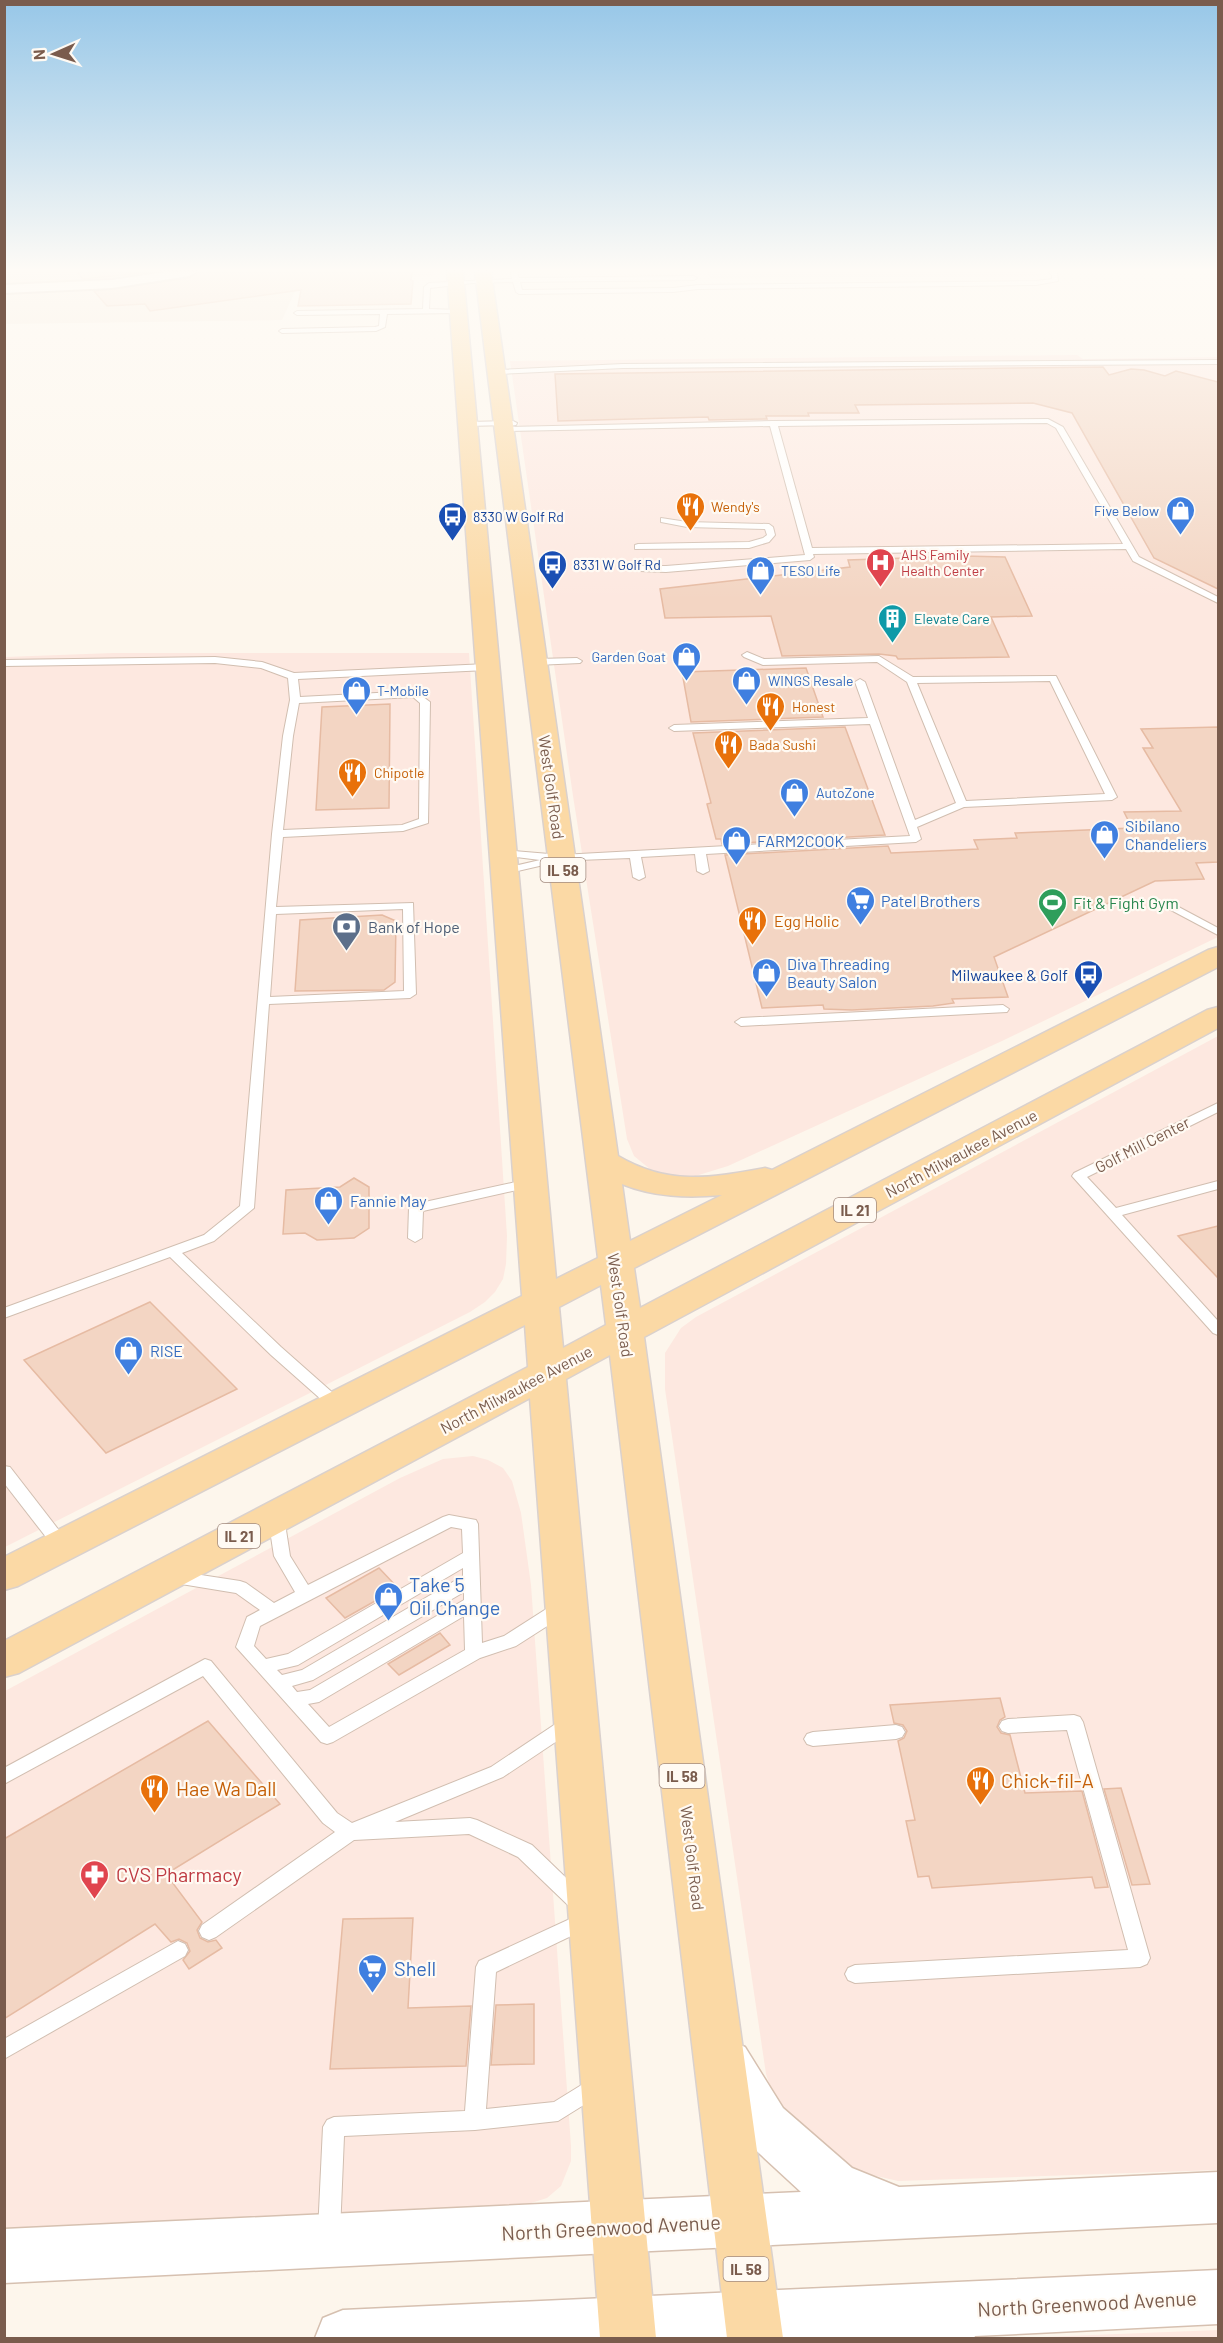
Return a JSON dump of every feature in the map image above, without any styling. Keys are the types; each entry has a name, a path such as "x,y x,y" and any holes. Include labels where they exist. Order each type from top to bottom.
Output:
{"main road":[{"path":"463,381 628,2331"},
{"name":"West Golf Road","path":"498,381 625,1332 753,2328"},
{"path":"4,1575 1218,956"},
{"name":"North Milwaukee Avenue","path":"4,1661 1218,1016"},
{"path":"602,1161 631,1179 674,1188 793,1173"},
{"path":"717,2048 765,2125 773,2133 833,2186 896,2212"},
{"name":"North Greenwood Avenue","path":"4,2256 1218,2198"},
{"name":"North Greenwood Avenue","path":"363,2338 753,2328 1060,2304 1218,2297"},
{"path":"900,2338 929,2328 1060,2304"}],"lane":[{"path":"466,424 505,426 1034,420 1050,422 1060,429 1139,562 1218,600"},
{"path":"640,568 666,569 810,557 773,423"},
{"path":"638,547 749,545 766,540 771,535 770,527 751,524 677,523 664,520"},
{"path":"810,551 1128,546"},
{"path":"747,655 763,662 879,659 911,680 1053,678 1112,797 962,804 911,825"},
{"path":"4,663 215,660 262,665 293,676 487,667"},
{"path":"536,662 577,661"},
{"path":"4,1313 209,1238 247,1208 277,834 288,736 295,700 293,676"},
{"path":"911,680 962,804"},
{"path":"504,862 916,839 860,682"},
{"path":"277,834 403,828 424,821 425,702 415,694 295,700"},
{"path":"674,728 874,721"},
{"path":"700,850 703,871"},
{"path":"635,854 639,877"},
{"path":"504,862 561,858"},
{"path":"263,1001 410,994 410,904 270,911"},
{"path":"1173,907 1218,932"},
{"path":"741,1022 1003,1009"},
{"name":"Golf Mill Center","path":"1216,1107 1079,1176 1218,1330"},
{"path":"415,1238 416,1208 531,1182"},
{"path":"1113,1213 1218,1185"},
{"path":"172,1251 276,1351 338,1405"},
{"path":"4,1471 62,1546"},
{"path":"276,1516 282,1556 305,1594"},
{"path":"474,1653 470,1524 449,1521 253,1623 245,1647 327,1737 474,1653 510,1641 567,1605"},
{"path":"263,1666 292,1660 471,1556"},
{"path":"165,1576 240,1587 273,1611"},
{"path":"279,1683 307,1675 472,1579"},
{"path":"294,1700 313,1697 473,1603"},
{"path":"4,1777 205,1666 330,1818 350,1832 470,1826 525,1851 593,1916 486,1967 475,2120"},
{"path":"209,1931 350,1832 497,1772 577,1719"},
{"path":"855,1974 1140,1958 1074,1722 1008,1726"},
{"path":"813,1739 896,1732"},
{"path":"4,2050 177,1950"},
{"path":"328,2240 334,2127 475,2120 558,2111 607,2078"}],"shaded area":[{"path":"513,381 1218,381 1218,937 1002,1041 728,1166 689,1178 656,1174 634,1156 627,1139 573,796"},
{"path":"113,653 469,653 507,1236 506,1264 503,1279 495,1292 470,1312 5,1547 5,657"},
{"path":"1218,1036 1218,2170 898,2181 855,2171 801,2137 772,2092 766,2074 665,1389 665,1353 681,1328 696,1317"},
{"path":"473,1456 488,1460 503,1468 512,1481 521,1513 531,1585 571,2146 571,2161 561,2186 547,2198 528,2204 5,2229 5,1691 400,1478 443,1459"},
{"path":"1218,2330 1218,2338 1017,2338"}],"building":[{"path":"555,381 1215,381 1218,382 1218,589 1154,558 1072,413 1033,403 855,405 859,413 808,413 809,416 766,416 767,419 709,420 708,417 558,421"},
{"path":"1005,557 1032,616 991,617 1009,657 898,659 896,656 879,654 782,656 771,616 665,618 660,589 850,567 848,560"},
{"path":"806,668 823,717 691,722 682,672"},
{"path":"390,704 389,808 316,810 322,707"},
{"path":"845,727 885,835 722,844 721,839 716,839 707,804 711,803 693,733"},
{"path":"1218,727 1218,862 1196,863 1204,879 1155,881 994,957 1008,997 952,999 954,1003 933,1006 852,1010 824,1009 823,1005 762,1008 725,855 888,846 891,853 978,849 974,840 1017,838 1015,833 1132,828 1124,812 1181,811 1143,748 1153,748 1141,729"},
{"name":"Bank of Hope","path":"382,915 396,921 395,982 384,990 295,991 300,920"},
{"path":"354,1178 369,1187 369,1228 354,1238 317,1240 305,1233 283,1234 286,1190 340,1187"},
{"path":"1218,1226 1218,1278 1178,1236"},
{"name":"RISE","path":"150,1302 237,1389 106,1453 24,1360"},
{"path":"379,1568 398,1588 345,1618 326,1598"},
{"path":"440,1633 450,1645 399,1675 388,1664"},
{"name":"Chick-fil-A","path":"1000,1698 1005,1717 1000,1720 997,1727 1001,1733 1010,1735 1025,1793 1082,1791 1108,1887 1095,1888 1092,1877 932,1888 929,1876 918,1877 906,1821 915,1820 898,1741 904,1738 907,1731 903,1725 894,1723 890,1705"},
{"name":"CVS Pharmacy","path":"208,1721 280,1804 166,1874 202,1922 197,1930 200,1938 208,1942 216,1940 222,1948 189,1969 183,1960 190,1951 187,1943 179,1939 171,1942 155,1924 4,2019 4,1839"},
{"path":"1121,1788 1150,1884 1132,1885 1104,1789"},
{"name":"Shell","path":"413,1918 408,2008 471,2006 466,2066 330,2069 343,1919"},
{"path":"534,2004 534,2064 491,2065 496,2005"}],"place":[{"name":"Wendy's","path":"690,532"},
{"name":"Five Below","path":"1180,536"},
{"name":"8330 W Golf Rd","path":"452,542"},
{"name":"AHS Family Health Center","path":"880,588"},
{"name":"8331 W Golf Rd","path":"552,590"},
{"name":"TESO Life","path":"760,596"},
{"name":"Elevate Care","path":"893,644"},
{"name":"Garden Goat","path":"687,682"},
{"name":"WINGS Resale","path":"747,706"},
{"name":"T-Mobile","path":"356,716"},
{"name":"Honest","path":"771,732"},
{"name":"Bada Sushi","path":"728,770"},
{"name":"Chipotle","path":"353,798"},
{"name":"AutoZone","path":"795,818"},
{"name":"Sibilano Chandeliers","path":"1104,860"},
{"name":"FARM2COOK","path":"736,866"},
{"name":"Patel Brothers","path":"860,926"},
{"name":"Fit & Fight Gym","path":"1052,928"},
{"name":"Egg Holic","path":"753,946"},
{"name":"Bank of Hope","path":"347,952"},
{"name":"Diva Threading Beauty Salon","path":"766,998"},
{"name":"Milwaukee & Golf","path":"1089,1000"},
{"name":"Fannie May","path":"329,1226"},
{"name":"RISE","path":"129,1376"},
{"name":"Take 5 Oil Change","path":"388,1622"},
{"name":"Chick-fil-A","path":"980,1806"},
{"name":"Hae Wa Dall","path":"155,1814"},
{"name":"CVS Pharmacy","path":"95,1900"},
{"name":"Shell","path":"373,1994"}]}
